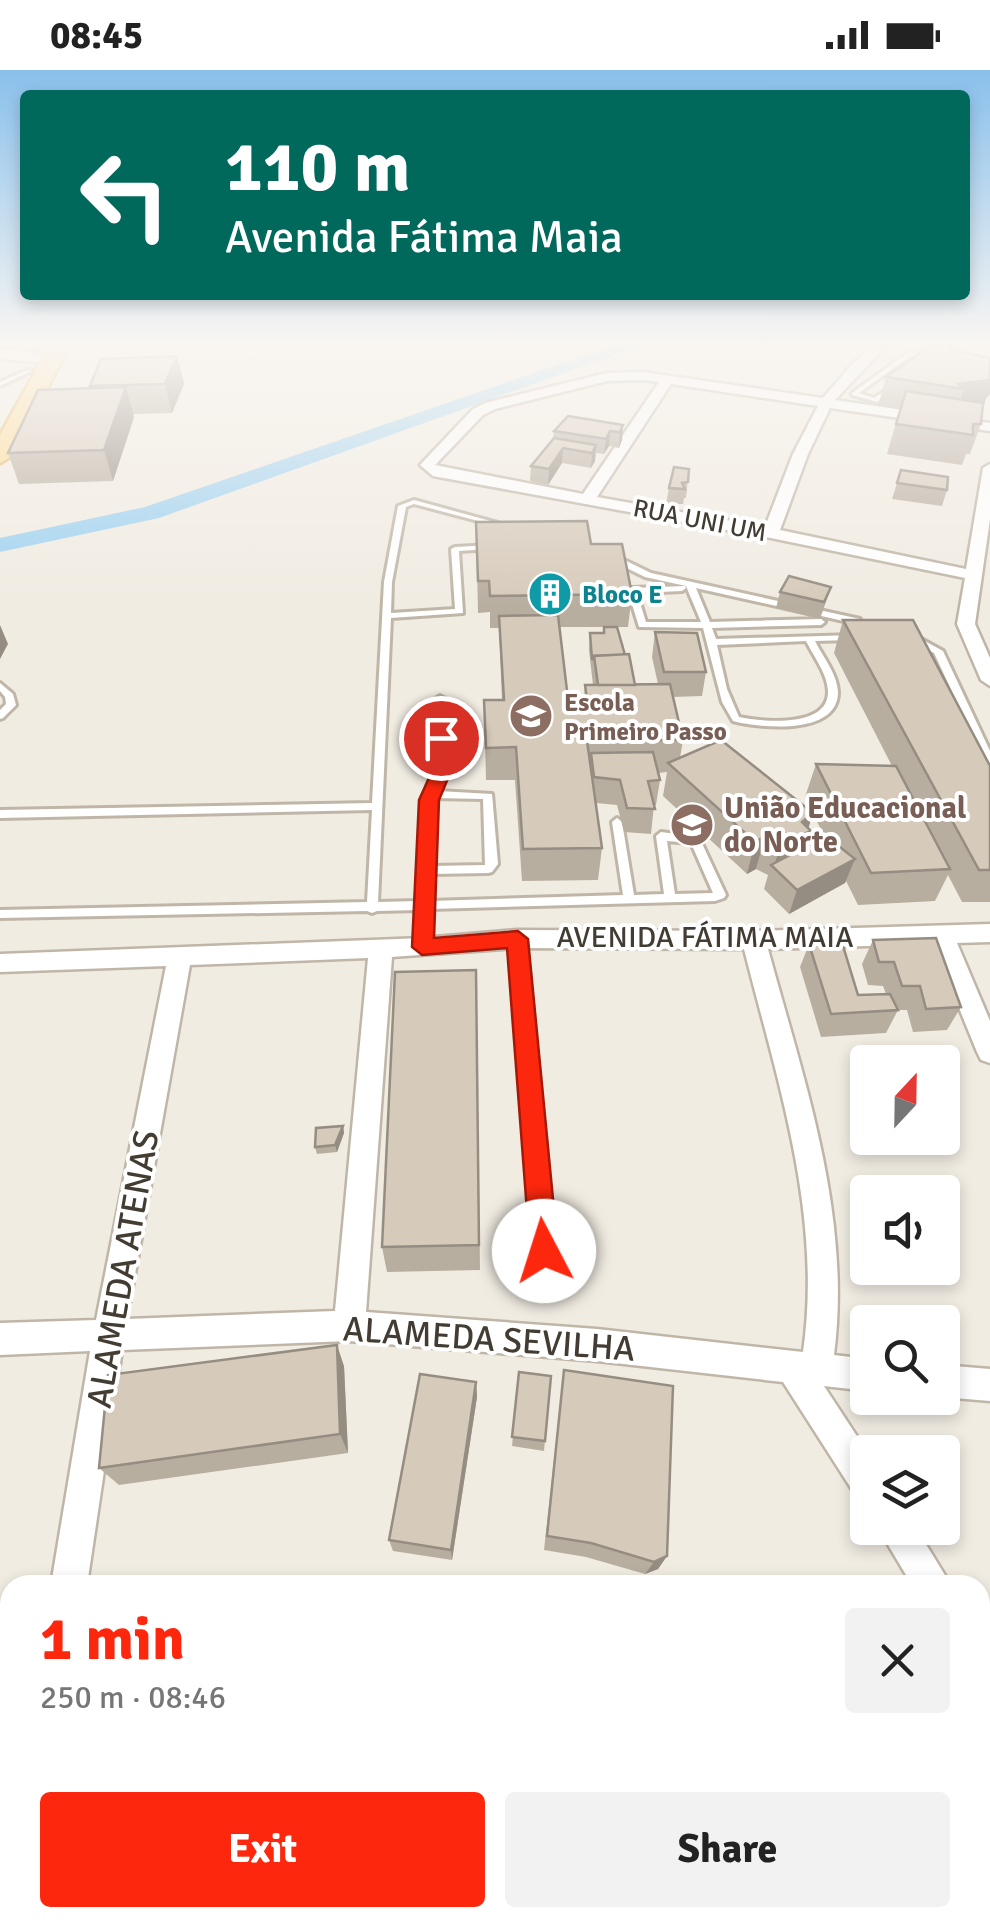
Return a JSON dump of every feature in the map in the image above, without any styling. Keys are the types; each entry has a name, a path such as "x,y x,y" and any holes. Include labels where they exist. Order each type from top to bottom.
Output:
{"main road":[{"path":"0,456 20,432"}],"street":[{"name":"RUA UNI UM","path":"460,432 428,468 772,532 973,575"},
{"path":"588,499 633,432"},
{"path":"772,532 809,432"},
{"path":"990,468 966,624 990,680"},
{"name":"AVENIDA FÁTIMA MAIA","path":"0,963 422,947 518,939 754,940 990,933"},
{"path":"941,934 990,1052"},
{"path":"754,940 797,1112 817,1214 824,1294 804,1369 850,1452"},
{"path":"349,1326 382,948"},
{"name":"ALAMEDA ATENAS","path":"71,1575 109,1334 180,954"},
{"name":"ALAMEDA SEVILHA","path":"0,1338 349,1326 596,1345 850,1373"},
{"path":"960,1382 990,1385"},
{"path":"907,1545 926,1575"}],"lane":[{"path":"372,909 388,582 402,506 414,502 516,529"},
{"path":"386,616 460,612 455,549 504,546"},
{"path":"598,552 640,572 690,586 845,621"},
{"path":"690,586 714,642 729,713 748,723 790,724 814,718 832,700 832,688 810,639"},
{"path":"690,586 632,592 642,625 862,621"},
{"path":"898,636 924,641 938,652 990,762"},
{"path":"714,642 863,637"},
{"path":"0,686 10,696 11,704 0,716"},
{"path":"422,947 430,794 442,771 440,699"},
{"path":"425,870 488,868 492,864 488,796 430,794"},
{"path":"0,814 377,806"},
{"path":"617,822 629,900"},
{"path":"0,914 372,909 629,900 714,896 721,891 695,840 689,837 661,836 670,898"},
{"path":"518,939 544,1251"}],"building":[{"path":"18,432 110,432 104,450 8,453"},
{"path":"558,432 610,432 606,439"},
{"path":"554,438 596,445 592,453 563,448 549,469 531,466"},
{"path":"674,467 689,469 688,482 682,483 685,489 669,488"},
{"path":"901,470 948,477 947,490 897,483"},
{"path":"587,521 591,544 622,544 632,594 490,596 489,581 478,581 476,522"},
{"path":"789,576 831,587 824,602 780,592"},
{"path":"558,615 568,699 587,699 585,685 670,684 683,740 587,741 602,848 523,849 516,747 486,748 484,700 504,700 499,616"},
{"path":"843,620 913,620 990,766 990,870 979,870"},
{"path":"604,627 617,627 625,655 592,659 590,633 604,633"},
{"path":"655,632 697,633 706,672 664,672"},
{"path":"629,654 635,685 598,685 594,656"},
{"path":"721,740 813,813 802,822 811,831 780,845 765,836 755,842 668,763"},
{"path":"653,752 660,780 648,781 655,809 627,808 620,780 594,777 591,753"},
{"path":"816,764 896,766 950,869 871,873"},
{"path":"826,836 855,859 797,890 771,865"},
{"path":"936,938 961,1007 926,1009 920,986 902,986 894,962 879,962 873,940"},
{"path":"809,944 843,946 858,995 890,994 898,1010 831,1014"},
{"path":"476,970 479,1245 382,1247 395,972"},
{"path":"343,1126 335,1145 315,1147 316,1128"},
{"path":"337,1345 340,1434 99,1468 108,1375"},
{"path":"564,1370 673,1386 667,1556 654,1562 591,1543 547,1536"},
{"path":"519,1372 551,1376 545,1441 512,1437"},
{"path":"420,1374 476,1382 451,1550 389,1540"}],"waterway":[{"path":"0,545 151,513 384,432"}],"place":[{"name":"Bloco E","path":"550,594"},
{"name":"Escola Primeiro Passo","path":"531,716"},
{"name":"União Educacional do Norte","path":"692,825"}],"route":[{"path":"441,738 442,771 429,800 422,947 518,939 544,1251"}]}
